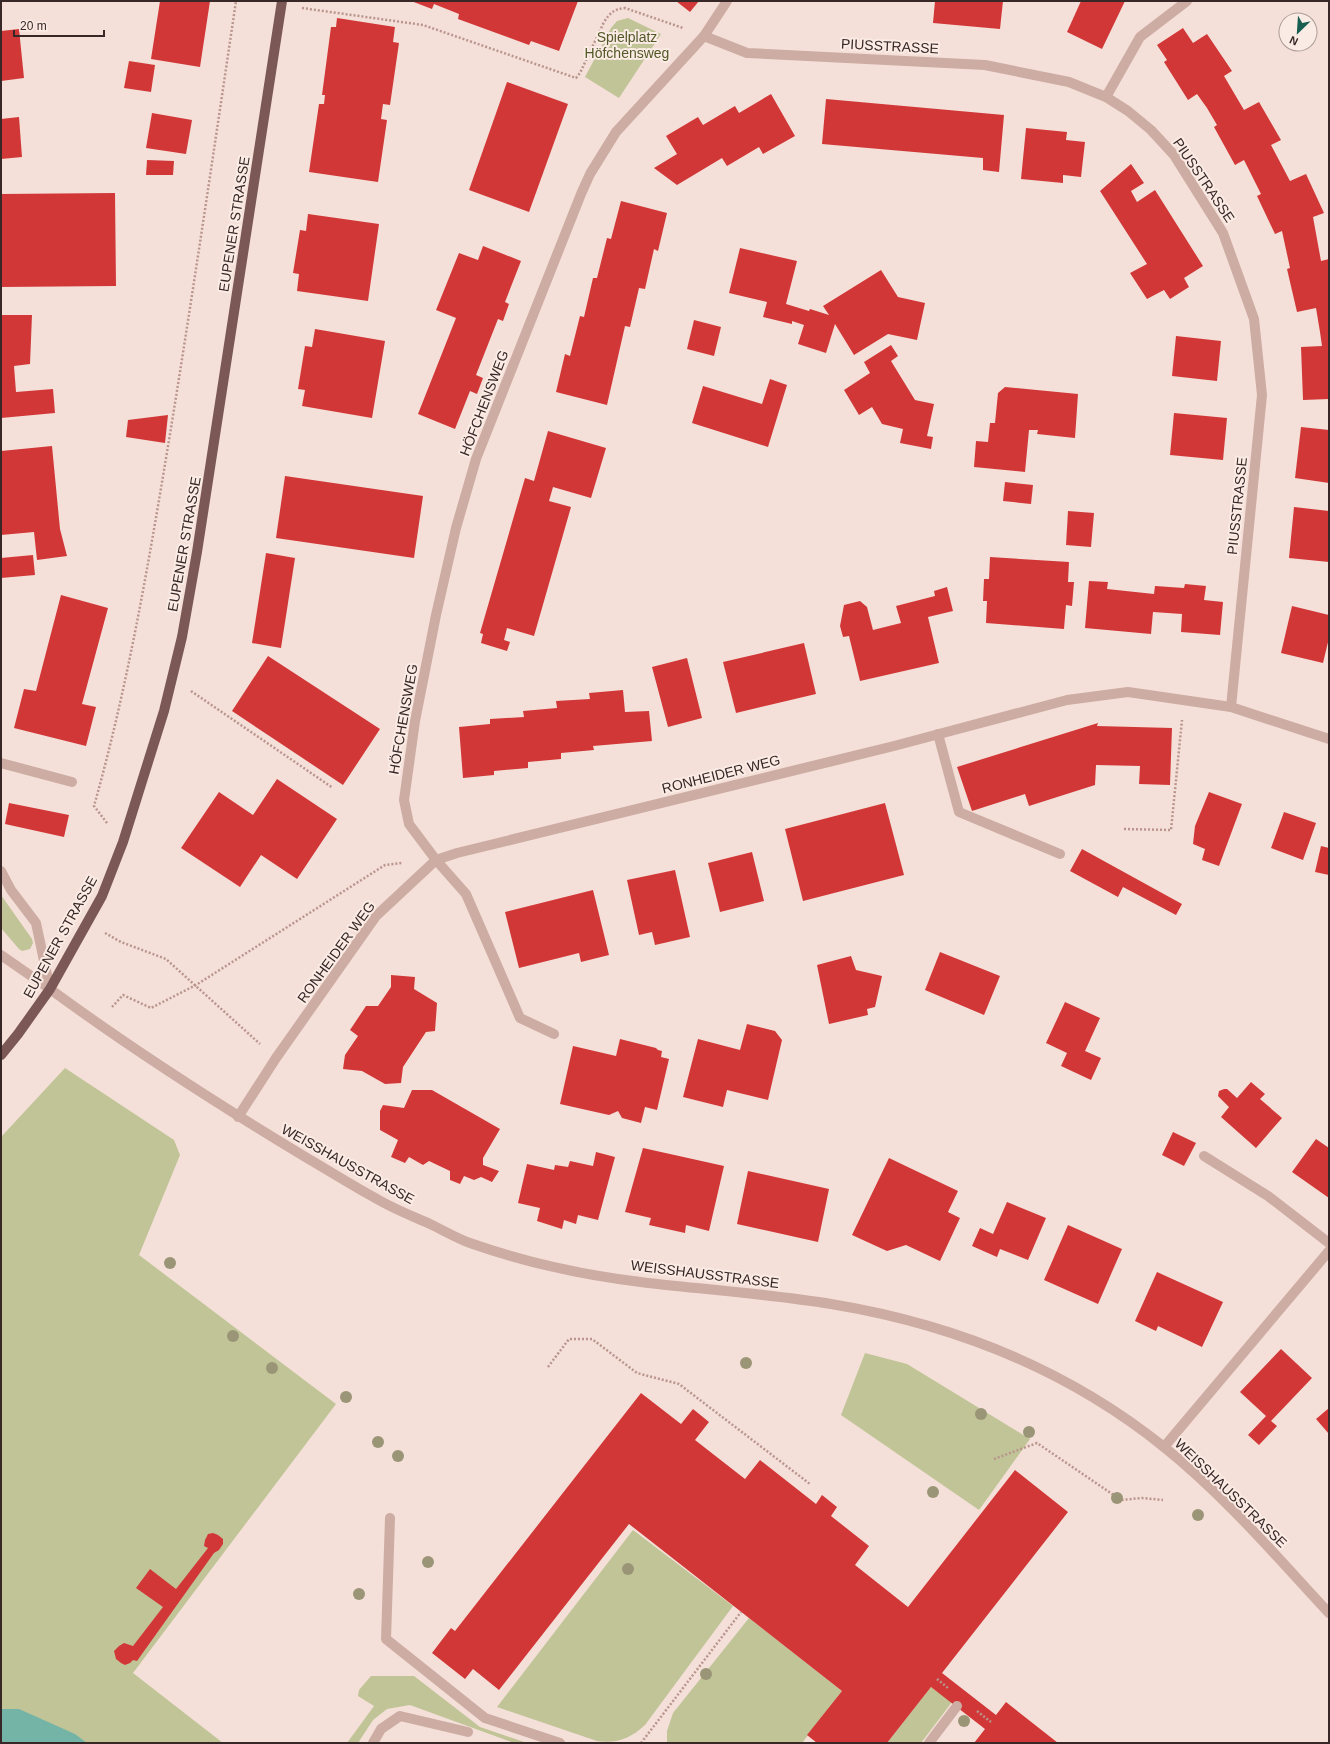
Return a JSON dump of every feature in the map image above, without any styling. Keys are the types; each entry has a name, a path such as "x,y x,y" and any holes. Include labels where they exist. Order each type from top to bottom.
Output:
{"main road":[{"name":"EUPENER STRASSE","path":"1,1055 50,989 102,896 123,842 149,763 172,679 182,637 197,552 282,1"}],"street":[{"name":"HÖFCHENSWEG","path":"554,1034 520,1018 466,894 436,860 409,824 404,800 416,721 436,614 456,528 476,459 581,194 590,174 616,132 704,36 727,1"},
{"path":"1106,97 1140,37 1187,1"},
{"name":"PIUSSTRASSE","path":"704,36 746,53 985,65 1069,82 1106,97 1128,111 1151,130 1174,155 1223,233 1254,319 1262,395 1231,708"},
{"name":"RONHEIDER WEG","path":"238,1117 276,1058 376,916 436,860 456,853 938,734 1067,700 1128,692 1231,708 1329,739"},
{"path":"938,734 959,812 1060,854"},
{"path":"1,763 72,782"},
{"path":"1,871 11,890 36,923 50,989"},
{"name":"WEISSHAUSSTRASSE","path":"1,955 168,1072 238,1117 379,1200 468,1242 561,1269 645,1283 829,1303 894,1316 951,1332 1007,1353 1063,1379 1117,1412 1164,1447 1189,1468 1245,1523 1329,1613"},
{"path":"1204,1156 1268,1196 1329,1243"},
{"path":"1164,1447 1329,1251"},
{"path":"390,1518 386,1640 485,1718 560,1743"},
{"path":"929,1743 957,1706"},
{"path":"373,1743 381,1729 400,1716 468,1732"}],"path":[{"path":"123,842 94,806 111,743 152,542 193,288 236,1"},
{"path":"324,10 424,25 576,78 580,73 604,22 609,14 617,9 624,8 672,25"},
{"path":"172,679 333,788"},
{"path":"1124,829 1171,830 1183,700"},
{"path":"98,1024 123,995 151,1008 196,985 385,865 436,860"},
{"path":"88,922 121,942 166,959 276,1058"},
{"path":"548,1367 569,1339 592,1339 637,1373 679,1384 810,1484"},
{"path":"994,1459 1037,1443 1121,1500 1142,1498 1163,1500"},
{"path":"641,1743 741,1612"}],"green space":[{"name":"Spielplatz Höfchensweg","path":"628,18 661,34 619,98 585,77 611,28 617,21"},
{"path":"1,895 32,939 33,943 30,949 22,951 19,949 1,928"},
{"path":"65,1068 174,1140 180,1155 139,1255 336,1404 133,1673 223,1743 1,1743 1,1137"},
{"path":"865,1353 907,1364 1030,1439 979,1510 841,1415"},
{"path":"633,1530 733,1606 645,1725 629,1737 617,1741 604,1742 597,1741 497,1707"},
{"path":"749,1618 842,1691 802,1743 667,1743 667,1731 673,1713"},
{"path":"371,1676 414,1676 480,1727 527,1743 514,1743 410,1705 387,1709 373,1720 358,1743 347,1743 374,1706 358,1696 359,1690"},
{"path":"931,1687 952,1702 921,1743 887,1743"}],"water":[{"path":"1,1709 19,1709 75,1734 87,1743 1,1743"}],"building":[{"path":"160,1 210,1 200,67 151,59"},
{"path":"411,1 578,1 559,51 531,41 529,45 458,19 459,14 434,4 432,9"},
{"path":"676,1 699,1 690,12"},
{"path":"935,1 1003,1 1000,29 933,23"},
{"path":"1081,1 1125,1 1102,49 1067,32"},
{"path":"337,18 395,27 393,42 399,43 390,105 383,104 381,119 387,120 378,182 309,172 319,104 324,104 325,95 322,95 331,27 336,27"},
{"path":"1183,28 1193,43 1207,34 1232,71 1224,76 1244,110 1259,102 1281,140 1271,145 1290,181 1306,174 1324,213 1313,217 1321,261 1329,259 1329,399 1303,400 1301,347 1322,346 1316,308 1297,312 1287,269 1290,268 1282,231 1275,234 1257,196 1261,194 1244,160 1235,165 1214,127 1217,125 1207,108 1197,94 1188,100 1164,62 1167,60 1157,45"},
{"path":"19,29 24,78 1,81 1,31"},
{"path":"129,61 155,65 151,92 124,88"},
{"path":"507,82 568,104 529,212 469,190"},
{"path":"771,94 795,136 763,154 759,147 727,166 722,158 677,185 654,168 677,154 666,136 698,117 703,125 735,106 739,113"},
{"path":"826,99 1004,115 999,172 983,170 983,158 822,144"},
{"path":"152,113 192,120 186,154 146,148"},
{"path":"19,117 22,157 1,159 1,119"},
{"path":"1026,128 1067,132 1066,140 1085,142 1081,177 1063,175 1063,183 1021,179"},
{"path":"147,160 174,161 173,175 146,175"},
{"path":"1131,164 1144,183 1131,191 1137,202 1155,190 1203,266 1184,278 1189,287 1170,299 1164,290 1147,299 1130,273 1147,264 1100,191"},
{"path":"115,193 116,286 1,287 1,194"},
{"path":"621,201 667,213 658,251 654,249 645,289 639,288 630,327 625,326 607,405 556,392 565,354 570,356 580,316 584,317 593,278 597,278 607,238 611,239"},
{"path":"308,214 379,224 368,301 297,291 299,274 293,273 300,230 306,231"},
{"path":"483,246 521,261 505,302 509,304 503,321 498,319 476,375 483,378 477,394 470,391 455,429 418,414 456,318 436,310 459,253 478,260"},
{"path":"740,248 797,261 786,304 829,315 823,306 881,270 898,297 925,303 917,340 888,334 854,355 835,324 826,353 798,344 804,325 792,321 792,324 763,317 767,302 729,293"},
{"path":"1,315 32,315 30,364 14,366 16,392 53,389 55,413 1,418"},
{"path":"694,320 721,327 714,356 687,349"},
{"path":"315,329 385,341 372,418 302,406 305,390 298,389 305,346 312,347"},
{"path":"1176,336 1221,341 1217,381 1172,376"},
{"path":"891,345 898,356 891,361 915,400 934,404 927,436 933,437 931,449 900,443 903,429 882,424 872,407 859,415 844,390 870,373 864,362"},
{"path":"770,379 787,385 768,447 692,423 703,386 762,404"},
{"path":"1005,387 1078,394 1075,438 1037,434 1038,430 1029,430 1025,472 974,467 976,441 988,442 990,423 995,423 998,393"},
{"path":"1174,413 1227,418 1223,460 1170,455"},
{"path":"168,415 165,443 126,437 128,420"},
{"path":"1301,427 1329,430 1329,483 1295,478"},
{"path":"548,431 606,448 591,498 553,487 549,501 571,507 534,636 507,628 504,640 510,642 507,651 481,643 483,634 480,633 525,478 534,481"},
{"path":"52,446 60,529 67,556 37,560 34,532 1,535 1,451"},
{"path":"285,476 423,496 414,558 276,538"},
{"path":"1005,482 1033,485 1031,504 1003,501"},
{"path":"1294,507 1329,511 1329,562 1289,558"},
{"path":"1068,511 1094,513 1091,547 1066,545"},
{"path":"266,553 295,558 281,648 252,643"},
{"path":"33,555 35,575 1,578 1,558"},
{"path":"990,557 1069,562 1068,582 1074,582 1072,606 1066,605 1064,629 986,623 987,601 983,601 984,579 989,579"},
{"path":"1089,581 1108,582 1107,589 1154,594 1155,586 1184,588 1185,584 1206,586 1204,600 1223,602 1220,635 1181,632 1182,614 1153,612 1151,634 1085,628"},
{"path":"947,587 953,611 928,617 939,663 860,681 849,636 843,637 840,626 844,605 860,601 867,607 873,630 901,623 896,606 935,596 934,591"},
{"path":"61,595 108,608 82,704 96,707 86,746 14,728 24,689 36,691"},
{"path":"1292,606 1329,615 1329,638 1323,663 1281,653"},
{"path":"804,643 816,694 736,713 723,662"},
{"path":"268,656 380,729 343,785 232,711"},
{"path":"687,658 702,718 668,727 652,667"},
{"path":"623,690 625,712 649,711 652,741 593,746 594,750 561,753 561,759 528,762 528,768 494,771 494,775 463,778 459,727 490,724 490,719 524,717 523,711 557,708 556,701 590,699 589,693"},
{"path":"1098,723 1097,726 1172,728 1170,785 1139,784 1140,766 1096,765 1095,785 1029,806 1025,794 972,811 957,767"},
{"path":"277,779 337,819 297,879 261,855 240,887 181,848 219,792 253,815"},
{"path":"1209,792 1242,804 1219,866 1202,860 1205,849 1193,844 1195,826"},
{"path":"9,803 69,815 64,837 5,824"},
{"path":"885,803 904,875 803,901 785,829"},
{"path":"1284,812 1316,823 1303,860 1271,848"},
{"path":"1321,846 1329,848 1329,875 1315,872"},
{"path":"1082,849 1182,904 1176,915 1123,887 1118,897 1070,871"},
{"path":"752,852 764,901 720,912 708,863"},
{"path":"675,870 690,937 655,945 652,932 639,935 627,880"},
{"path":"593,890 609,955 581,962 579,953 519,968 505,912"},
{"path":"940,952 1000,976 984,1015 925,990"},
{"path":"851,956 856,970 882,976 875,1007 867,1009 868,1015 829,1024 817,965"},
{"path":"391,975 415,977 414,989 437,1003 435,1031 426,1032 403,1067 401,1083 385,1084 362,1071 343,1069 345,1055 358,1036 350,1030 366,1006 378,1006 391,987"},
{"path":"1065,1002 1100,1018 1085,1051 1101,1058 1091,1080 1061,1066 1067,1053 1046,1043"},
{"path":"747,1024 775,1031 782,1040 768,1100 727,1090 723,1107 683,1097 698,1039 740,1050"},
{"path":"620,1039 656,1048 662,1051 661,1057 669,1059 657,1110 645,1107 641,1123 622,1118 618,1111 609,1115 560,1104 573,1046 616,1056"},
{"path":"1251,1082 1265,1094 1260,1099 1282,1118 1256,1148 1221,1117 1229,1107 1218,1096 1219,1091 1227,1089 1237,1098"},
{"path":"412,1090 432,1090 500,1129 483,1158 483,1165 499,1171 492,1182 481,1177 474,1180 464,1176 460,1184 450,1180 450,1171 429,1161 423,1165 409,1157 405,1163 391,1157 398,1140 380,1130 380,1111 383,1105 404,1108"},
{"path":"1173,1132 1196,1143 1184,1166 1162,1155"},
{"path":"1316,1139 1329,1148 1329,1198 1292,1172"},
{"path":"643,1148 724,1166 709,1231 686,1225 685,1233 649,1225 651,1218 625,1212"},
{"path":"596,1152 615,1157 598,1220 578,1215 576,1224 564,1220 562,1229 537,1221 540,1208 518,1203 527,1164 554,1170 555,1165 568,1167 570,1161 593,1166"},
{"path":"889,1158 958,1191 948,1212 960,1218 940,1261 906,1245 887,1251 852,1235"},
{"path":"748,1171 829,1189 818,1242 737,1224"},
{"path":"1007,1202 1046,1218 1028,1260 1000,1249 997,1257 972,1246 980,1228 993,1234"},
{"path":"1068,1225 1122,1249 1098,1304 1044,1280"},
{"path":"1157,1272 1223,1302 1202,1347 1158,1326 1156,1331 1135,1321"},
{"path":"1281,1349 1312,1378 1271,1421 1277,1426 1259,1445 1248,1435 1266,1416 1240,1392"},
{"path":"641,1393 681,1424 693,1409 709,1422 695,1440 745,1479 760,1460 816,1504 822,1495 837,1507 831,1516 869,1546 855,1565 908,1607 1015,1470 1068,1512 942,1673 996,1715 1006,1702 1058,1743 974,1743 985,1729 931,1687 887,1743 817,1743 807,1735 842,1691 629,1524 499,1690 473,1669 465,1679 432,1653 451,1628 455,1631"},
{"path":"1329,1408 1329,1434 1316,1419"},
{"path":"213,1533 223,1539 223,1544 219,1550 214,1553 137,1661 133,1660 125,1665 121,1663 116,1659 114,1651 124,1643 133,1646 163,1607 136,1588 150,1569 176,1589 208,1548 204,1546 205,1540 208,1534"}]}
